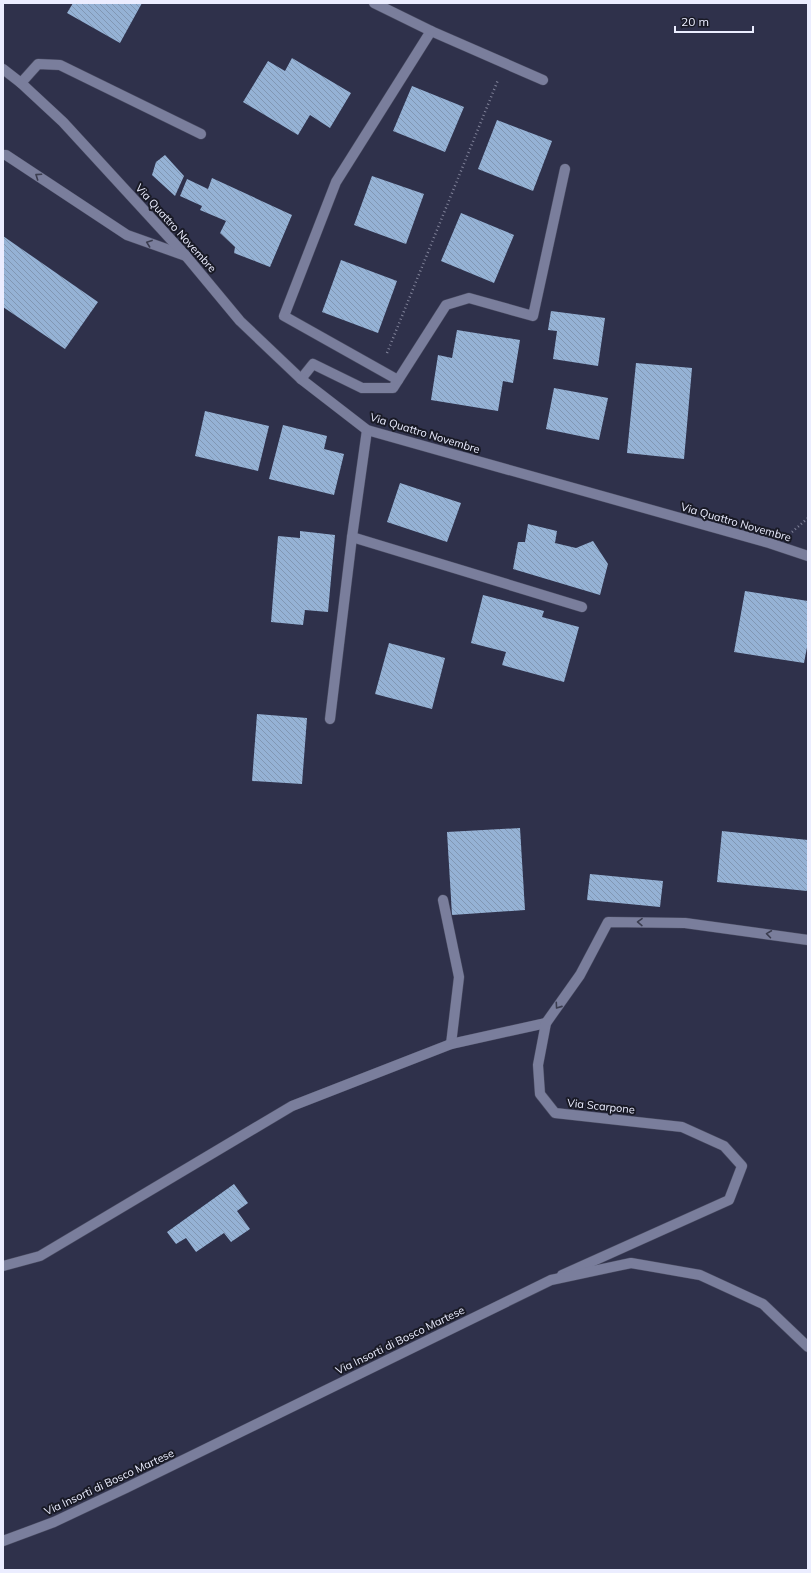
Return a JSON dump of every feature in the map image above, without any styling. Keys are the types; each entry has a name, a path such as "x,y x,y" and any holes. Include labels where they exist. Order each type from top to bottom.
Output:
{"street":[{"path":"374,3 432,31 543,80"},
{"path":"398,380 284,316 336,182 432,31"},
{"path":"21,83 38,64 60,65 201,134"},
{"name":"Via Quattro Novembre","path":"3,70 21,83 63,122 186,256 240,321 301,379 367,430 770,543 808,556"},
{"path":"3,155 6,155 127,235 186,256"},
{"path":"301,379 314,364 362,388 393,388 446,305 469,298 533,316 565,169"},
{"path":"330,719 352,537 367,430"},
{"path":"352,537 582,607"},
{"path":"443,900 459,977 451,1044"},
{"name":"Via Scarpone","path":"551,1280 729,1200 742,1166 724,1146 682,1127 556,1113 540,1094 538,1065 546,1023 580,975 608,922 685,923 808,940"},
{"path":"3,1266 40,1256 292,1106 451,1044 546,1023"},
{"name":"Via Insorti di Bosco Martese","path":"3,1541 54,1522 126,1488 551,1280 631,1263 700,1275 763,1304 808,1347"}],"path":[{"path":"392,342 505,63"}],"building":[{"path":"73,3 142,3 120,43 67,13"},
{"path":"292,58 351,93 330,128 310,115 298,135 243,102 268,61 285,71"},
{"path":"412,86 464,107 445,152 393,131"},
{"path":"497,120 552,141 533,191 478,169"},
{"path":"165,155 184,176 175,196 152,175 156,162"},
{"path":"372,176 424,194 406,244 354,225"},
{"path":"212,178 292,215 270,267 234,253 235,247 220,233 226,221 200,210 202,206 180,196 187,179 208,189"},
{"path":"461,213 514,235 494,283 441,261"},
{"path":"3,236 98,302 65,349 3,307"},
{"path":"341,260 397,281 378,333 322,312"},
{"path":"551,311 605,318 598,366 553,359 557,331 548,330"},
{"path":"457,330 520,340 513,383 503,381 498,411 431,400 438,355 452,358"},
{"path":"636,363 692,368 684,459 627,453"},
{"path":"554,388 608,398 599,440 546,429"},
{"path":"205,411 269,426 258,471 195,456"},
{"path":"283,425 327,436 324,449 344,454 334,495 269,479"},
{"path":"400,483 461,503 447,542 387,522"},
{"path":"528,524 557,531 555,543 576,548 593,541 608,564 600,595 513,569 518,542 525,542"},
{"path":"300,531 335,535 328,612 305,610 303,625 271,622 278,536 300,538"},
{"path":"745,591 808,601 808,642 804,663 734,652"},
{"path":"483,595 544,611 542,617 579,627 564,682 502,665 506,652 471,643"},
{"path":"389,643 445,658 432,709 375,694"},
{"path":"257,714 307,718 302,784 252,781"},
{"path":"520,828 525,910 452,915 447,832"},
{"path":"722,831 808,840 807,891 717,882"},
{"path":"590,874 663,881 660,907 587,900"},
{"path":"234,1184 248,1203 237,1211 250,1229 231,1242 224,1233 196,1252 186,1238 176,1244 167,1232"}]}
